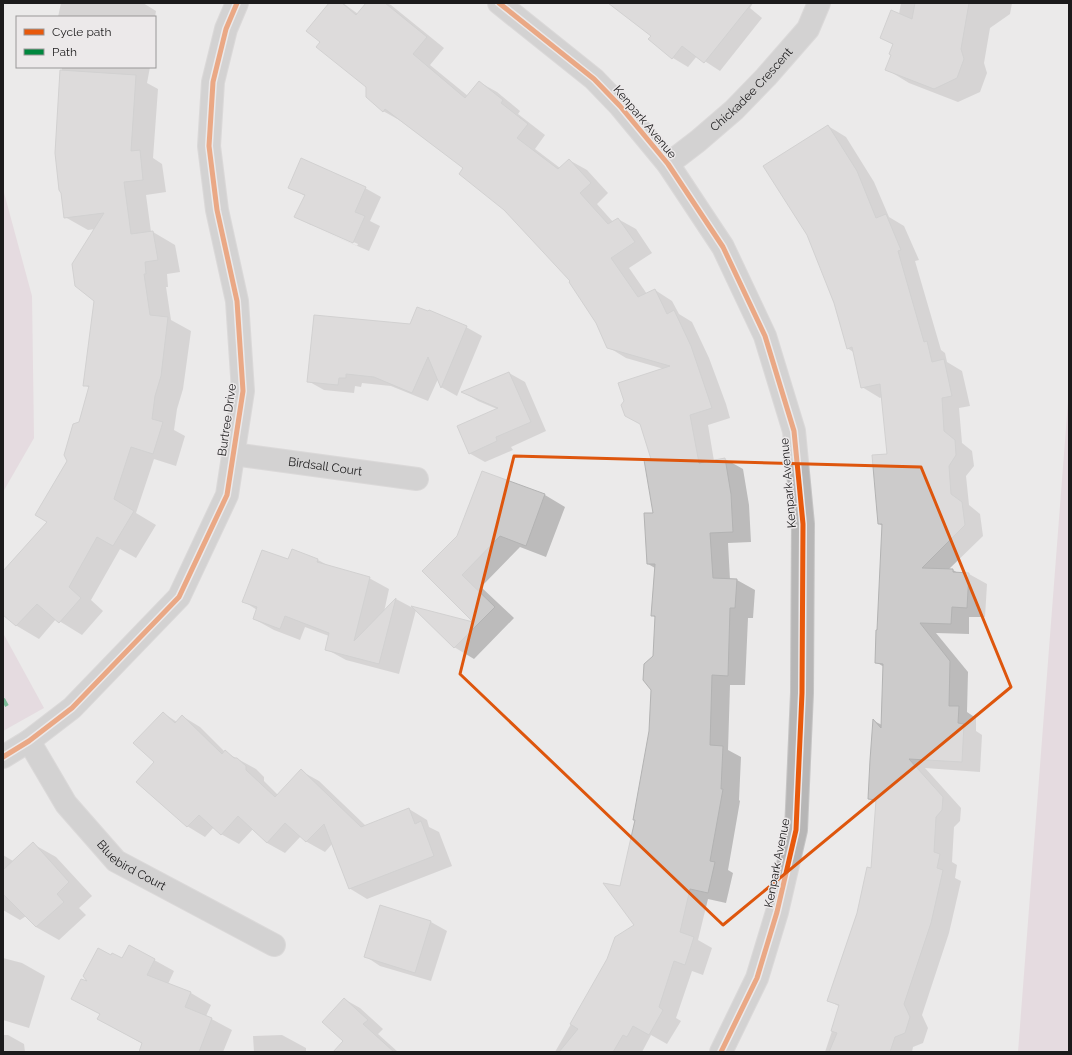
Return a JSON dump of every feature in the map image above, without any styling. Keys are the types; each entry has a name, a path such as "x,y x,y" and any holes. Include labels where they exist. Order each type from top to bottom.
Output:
{"street":[{"name":"Burtree Drive","path":"3,758 29,741 72,708 179,597 227,495 238,432 243,391 237,301 217,210 209,146 213,82 226,29 237,3"},
{"name":"Kenpark Avenue","path":"498,3 594,79 620,106 668,164 723,247 765,336 794,431 803,524 802,694 796,830 777,912 757,978 722,1052"},
{"name":"Chickadee Crescent","path":"668,164 734,110 766,77 808,29 820,3"},
{"name":"Birdsall Court","path":"233,454 417,479"},
{"name":"Bluebird Court","path":"29,741 66,804 116,861 274,946"}],"highlighted area":[{"path":"514,456 921,467 1011,687 723,925 460,674"}],"shaded area":[{"path":"3,189 32,296 34,438 3,492"},
{"path":"1069,389 1069,1052 1018,1052"},
{"path":"3,633 44,708 3,731"}],"building":[{"path":"329,3 342,3 356,15 366,3 385,3 427,37 413,54 465,98 479,81 503,100 501,103 528,124 517,138 558,169 569,159 591,183 580,193 608,224 618,218 635,242 611,258 638,297 655,289 667,314 674,310 691,346 712,408 690,415 699,463 725,458 731,494 733,532 710,533 713,578 737,579 735,608 730,608 728,676 712,675 710,745 723,746 721,789 723,789 710,861 715,862 708,893 690,889 680,932 694,937 685,965 674,961 659,1007 663,1010 649,1035 633,1026 627,1037 623,1035 613,1052 559,1052 578,1029 570,1024 607,959 615,937 634,925 603,883 620,886 635,820 633,820 649,731 651,690 643,680 644,664 653,656 655,616 651,616 655,564 647,564 644,513 653,513 644,460 651,459 640,424 625,416 621,405 624,401 618,383 670,366 607,348 596,323 569,282 570,281 504,210 459,174 463,168 385,109 383,112 366,97 366,87 316,47 320,42 306,31"},
{"path":"608,3 752,3 704,63 682,46 672,59 648,39 651,36"},
{"path":"915,3 969,3 961,49 964,59 957,78 934,89 885,70 891,55 889,54 893,44 880,38 891,10 912,19"},
{"path":"60,70 136,75 131,151 140,150 143,180 124,182 131,234 153,231 158,260 145,262 146,274 144,274 150,315 168,317 161,376 155,396 152,419 163,422 153,454 131,447 114,499 134,511 113,546 97,537 69,587 81,598 59,623 37,604 16,626 3,615 3,571 47,522 35,515 67,461 64,455 73,424 79,422 89,386 83,386 94,301 75,286 72,264 104,213 64,218 55,153"},
{"path":"828,125 857,171 876,218 886,214 901,250 898,251 924,342 927,341 932,362 944,359 952,396 942,398 944,431 955,440 956,455 949,466 951,494 962,502 965,525 922,568 953,569 953,572 969,573 967,608 952,607 951,624 920,623 950,661 949,706 959,706 958,723 964,724 962,762 909,759 943,797 942,810 936,817 934,852 940,854 937,868 943,870 931,923 904,1004 910,1017 905,1033 895,1037 890,1052 829,1052 837,1033 831,1031 839,1005 827,1001 857,913 867,867 871,868 876,800 868,799 870,760 873,719 881,728 883,664 875,663 882,524 878,524 872,455 887,454 880,384 861,388 852,347 847,349 834,303 807,235 763,166"},
{"path":"301,158 366,187 355,212 365,216 353,243 294,217 305,195 288,188"},
{"path":"417,307 428,311 429,310 467,326 441,388 428,357 412,393 374,377 346,374 346,378 339,378 338,385 307,382 314,315 410,324"},
{"path":"509,372 531,422 496,437 497,441 469,454 457,426 498,408 461,392"},
{"path":"482,471 545,494 526,546 500,536 462,575 495,607 454,648 411,606 473,622 422,571 457,536"},
{"path":"292,549 318,559 317,562 370,577 354,641 396,598 379,664 325,650 329,633 285,616 280,629 253,619 257,607 242,602 262,550 288,559"},
{"path":"163,712 175,723 182,715 222,754 225,750 234,758 237,758 246,766 246,770 275,797 301,769 361,827 409,808 415,824 421,821 434,856 349,889 324,824 306,842 285,823 267,843 238,816 221,835 199,815 187,827 136,782 154,762 133,743"},
{"path":"33,842 69,882 57,894 64,902 36,927 3,894 3,870"},
{"path":"380,905 431,921 415,973 364,957"},
{"path":"129,945 155,959 147,975 191,992 185,1007 212,1018 199,1052 139,1052 142,1043 97,1019 100,1014 71,999 81,979 87,981 83,976 98,948 111,955 112,953 122,958"},
{"path":"344,998 368,1020 363,1024 394,1052 333,1052 343,1041 322,1022"}],"marked path":[{"path":"3,699 7,706"}],"cycle path":[{"path":"3,757 29,741 72,708 179,597 227,495 243,391 237,301 217,210 209,146 213,82 226,29 237,3"},
{"path":"499,3 594,79 620,106 668,164 723,247 765,336 794,431 803,524 802,693 796,830 777,912 757,978 721,1052"}]}
